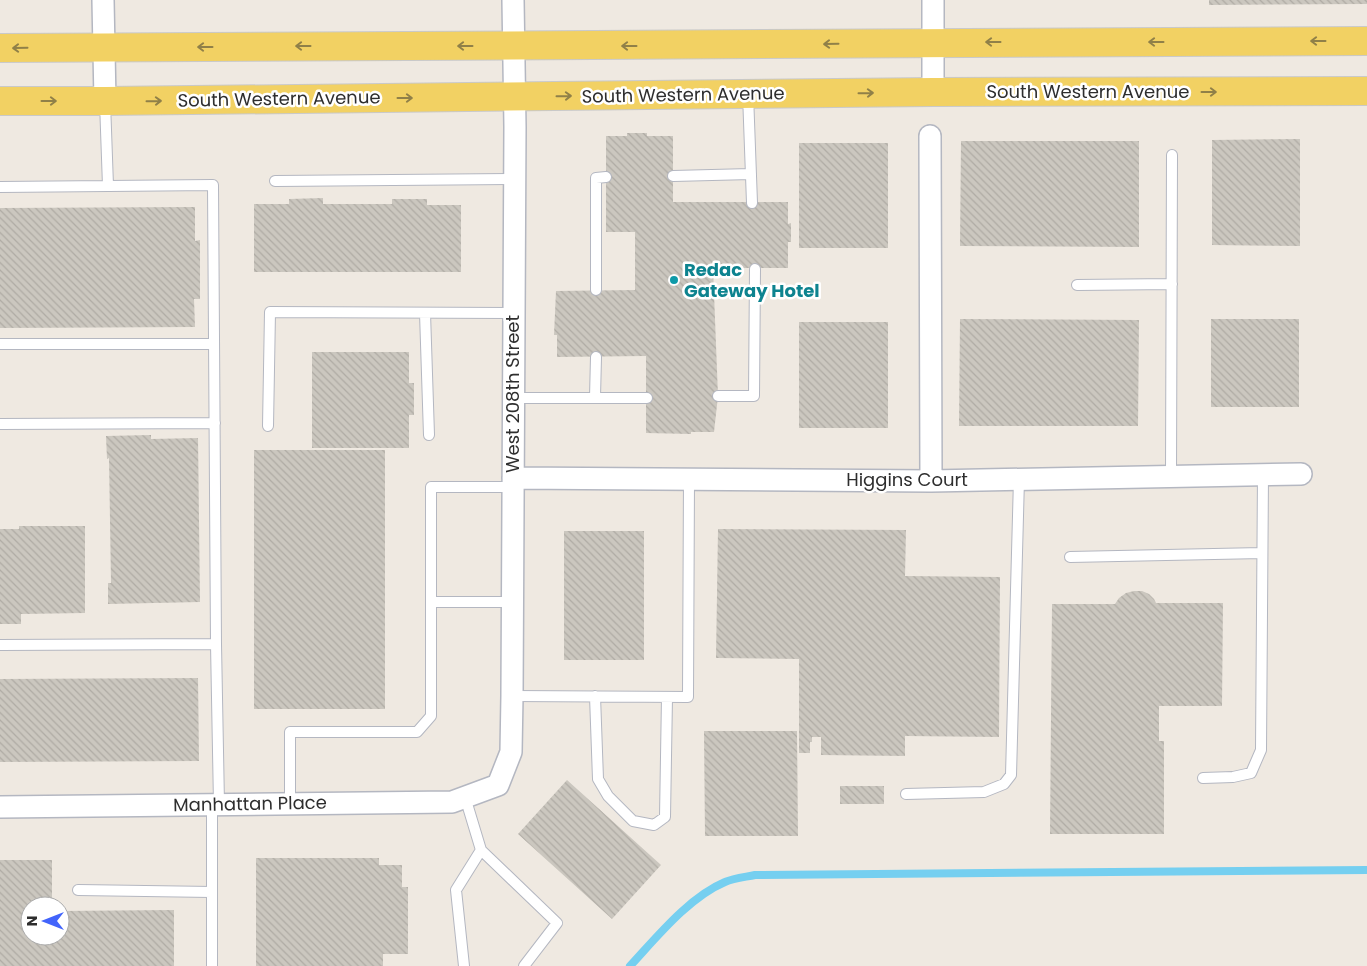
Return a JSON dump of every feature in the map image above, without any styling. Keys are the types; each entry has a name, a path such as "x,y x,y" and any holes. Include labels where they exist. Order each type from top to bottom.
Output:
{"main road":[{"path":"0,48 1367,41"},
{"name":"South Western Avenue","path":"0,101 933,92 1367,91"}],"street":[{"path":"103,0 105,101"},
{"name":"West 208th Street","path":"498,785 511,752 515,179 513,0"},
{"path":"933,0 933,92"},
{"path":"930,136 931,481"},
{"name":"Higgins Court","path":"512,482 689,479 931,481 1301,474"},
{"name":"Manhattan Place","path":"0,807 452,802 498,785"}],"lane":[{"path":"748,94 752,203"},
{"path":"105,101 108,186"},
{"path":"1171,476 1172,156"},
{"path":"673,176 751,174"},
{"path":"596,290 596,178 606,177"},
{"path":"275,182 515,179"},
{"path":"0,186 213,185 216,644 212,966"},
{"path":"718,396 754,396 755,270"},
{"path":"1077,285 1172,284"},
{"path":"268,426 270,312 514,313"},
{"path":"425,313 429,435"},
{"path":"0,344 214,344"},
{"path":"595,397 596,357"},
{"path":"512,398 647,398"},
{"path":"0,424 215,423"},
{"path":"1203,778 1233,777 1251,772 1261,750 1263,475"},
{"path":"512,696 688,697 689,479"},
{"path":"906,794 984,792 1004,784 1011,775 1019,479"},
{"path":"290,803 290,732 418,732 431,716 431,487 512,482"},
{"path":"1070,557 1262,553"},
{"path":"431,602 513,602"},
{"path":"0,645 216,644"},
{"path":"595,696 598,780 608,796 633,821 654,825 664,816 667,697"},
{"path":"465,797 481,850 557,923 524,966"},
{"path":"464,966 456,890 481,850"},
{"path":"78,890 212,892"}],"building":[{"path":"1209,0 1367,0 1367,4 1209,5"},
{"name":"Redac Gateway Hotel","path":"627,133 647,133 647,136 673,136 673,202 788,202 788,224 791,223 791,242 788,242 788,268 713,268 718,396 714,432 691,432 691,434 646,433 646,356 557,357 557,335 554,335 556,291 635,290 635,232 606,232 606,136 627,136"},
{"path":"1300,139 1300,246 1212,245 1212,140"},
{"path":"961,141 1139,141 1139,247 960,246"},
{"path":"799,143 888,143 888,248 799,248"},
{"path":"323,198 323,204 392,204 392,199 427,199 427,205 461,205 461,272 254,272 254,204 289,204 289,199"},
{"path":"195,207 195,241 200,240 200,299 194,299 195,327 0,328 0,208"},
{"path":"960,319 1139,320 1138,426 959,426"},
{"path":"1211,319 1299,319 1299,407 1211,407"},
{"path":"799,322 888,322 888,428 799,428"},
{"path":"312,352 409,352 409,383 414,383 414,415 409,415 409,448 312,448"},
{"path":"151,435 151,439 198,438 200,602 108,604 108,583 111,583 109,458 107,459 106,436"},
{"path":"254,450 385,450 385,709 254,709"},
{"path":"19,526 85,526 85,613 21,614 21,624 0,624 0,529 19,529"},
{"path":"718,529 906,530 905,576 1000,577 999,737 905,736 905,756 821,755 821,737 812,737 810,753 799,753 799,659 716,658"},
{"path":"564,531 644,531 644,660 564,660"},
{"path":"1142,591 1149,594 1156,603 1223,603 1222,706 1159,706 1159,741 1164,741 1164,834 1050,834 1052,604 1115,604 1126,593"},
{"path":"198,678 199,761 0,762 0,679"},
{"path":"704,731 797,731 798,836 705,836"},
{"path":"567,780 661,865 612,919 518,834"},
{"path":"840,786 884,786 884,804 840,804"},
{"path":"256,858 379,858 379,865 402,865 402,887 408,887 408,954 383,954 383,966 256,966"},
{"path":"0,860 52,860 52,896 20,896 20,946 70,946 70,911 174,910 174,966 0,966"}],"waterway":[{"path":"630,966 674,919 699,898 725,882 755,875 1367,870"}],"place":[{"name":"Redac Gateway Hotel","path":"674,280"}]}
